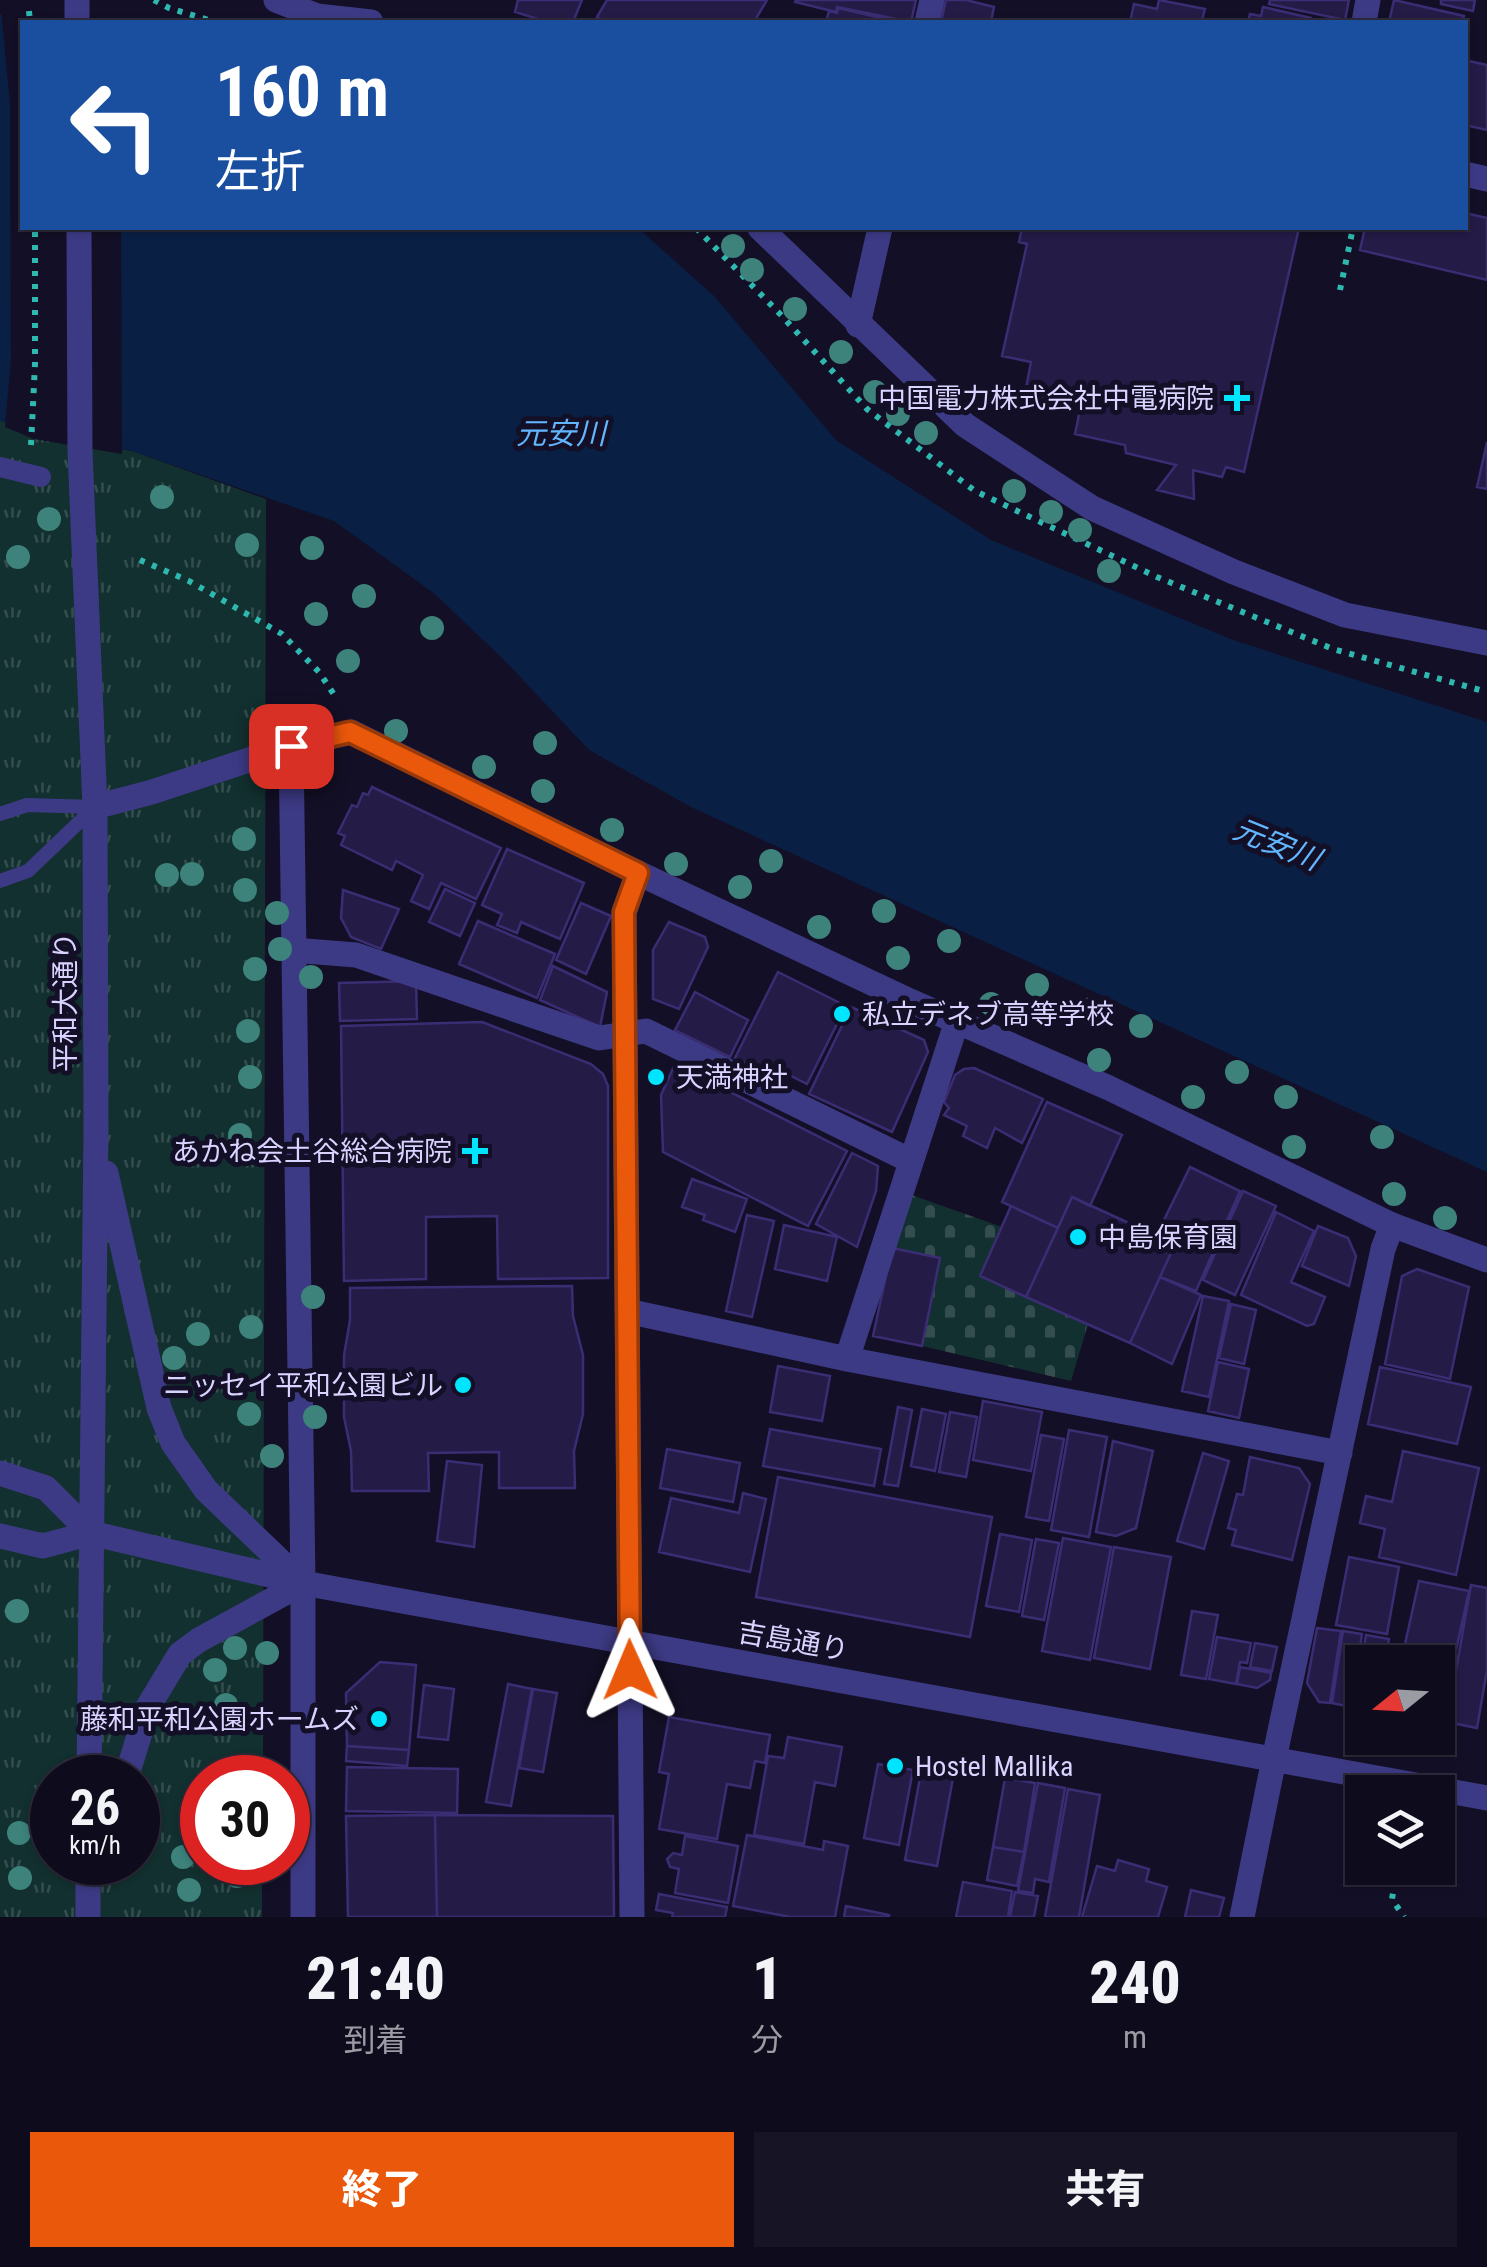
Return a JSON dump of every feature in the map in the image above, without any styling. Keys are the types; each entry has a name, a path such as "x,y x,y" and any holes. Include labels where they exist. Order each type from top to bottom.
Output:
{"street":[{"path":"276,0 317,16 353,20"},
{"name":"平和大通り","path":"78,230 80,451 95,807 89,1755"},
{"path":"762,230 965,425 1092,508 1234,572 1345,614 1487,643"},
{"path":"858,325 880,230"},
{"path":"0,467 41,477"},
{"path":"95,807 291,746 350,732 638,873 1109,1088 1392,1225 1487,1260"},
{"path":"291,746 303,1583 303,1917"},
{"path":"632,1917 624,912 638,873"},
{"path":"292,950 356,955 599,1038 646,1031 911,1161"},
{"path":"847,1359 956,1021"},
{"path":"96,1130 159,1408 173,1443 206,1490 303,1583"},
{"path":"1242,1917 1383,1249 1392,1225"},
{"path":"627,1311 847,1359 1340,1453"},
{"path":"0,1472 46,1488 91,1533 43,1546 0,1536"},
{"name":"吉島通り","path":"91,1533 303,1583 1487,1798"},
{"path":"133,1755 148,1707 180,1654 303,1583"}],"lane":[{"path":"0,814 28,805 95,807"},
{"path":"0,880 28,871 95,807"}],"path":[{"path":"154,0 209,20"},
{"path":"30,10 30,20"},
{"path":"32,445 34,230"},
{"path":"1340,290 1353,230"},
{"path":"140,560 189,581 282,634 335,696"},
{"path":"1394,1885 1392,1899 1404,1917"}],"green space":[{"path":"0,420 35,434 132,451 266,499 263,1755 180,1755 180,1885 262,1885 262,1917 0,1917"},
{"path":"909,1194 1002,1227 980,1275 1088,1324 1071,1381 922,1346 940,1258 892,1248"}],"water":[{"name":"元安川","path":"24,13 24,20 20,20 20,230 640,230 714,296 836,440 991,540 1233,640 1487,722 1487,1172 693,808 589,750 435,594 334,521 132,451 35,434 0,420 0,14"}],"pier":[{"path":"19,8 62,20 20,20 20,230 121,230 122,454 34,439 5,427 11,359 10,104 1,9"}],"building":[{"path":"518,0 582,0 574,20 541,20 515,12"},
{"path":"607,0 767,0 755,20 597,17"},
{"path":"916,0 911,20 837,7 836,12 795,2"},
{"path":"946,0 994,7 991,20 941,20"},
{"path":"1159,0 1205,9 1202,20 1130,20 1134,4 1157,9"},
{"path":"1270,0 1349,0 1345,20 1269,4"},
{"path":"1394,0 1464,16 1463,20 1389,20"},
{"path":"1441,0 1475,0 1473,11 1441,4"},
{"path":"1263,7 1311,18 1248,20 1250,14 1261,16"},
{"path":"838,8 890,20 827,20 829,11 837,13"},
{"path":"1469,61 1487,65 1487,130 1468,126"},
{"path":"1468,214 1487,218 1487,280 1360,250 1365,230 1468,230"},
{"path":"1022,230 1299,230 1244,472 1226,467 1222,477 1193,470 1194,499 1157,490 1176,465 1126,453 1125,445 1075,434 1081,405 1025,393 1031,362 1002,356 1027,244 1019,242"},
{"path":"1487,442 1487,489 1477,487"},
{"path":"372,787 501,848 476,899 441,883 429,909 411,901 423,875 396,861 392,870 341,845 345,836 338,833 352,805 357,807 363,793 368,795"},
{"path":"507,849 584,883 560,939 521,922 517,933 497,925 502,914 482,905"},
{"path":"445,889 475,903 460,936 429,922"},
{"path":"343,890 399,909 381,949 351,937 341,918"},
{"path":"581,903 611,916 586,974 556,960"},
{"path":"478,921 555,954 537,998 459,964"},
{"path":"669,922 705,937 708,947 679,1009 653,999 653,950"},
{"path":"553,966 607,992 600,1027 540,1000"},
{"path":"778,972 846,1006 807,1084 764,1062 760,1070 735,1058"},
{"path":"416,981 417,1019 340,1021 339,983"},
{"path":"695,992 748,1020 730,1057 675,1030"},
{"path":"851,1007 924,1040 928,1052 892,1132 809,1094"},
{"name":"あかね会土谷総合病院","path":"482,1022 591,1064 603,1074 608,1086 608,1278 498,1279 497,1216 426,1217 426,1279 344,1281 341,1026"},
{"path":"675,1064 847,1151 808,1226 663,1152 661,1095"},
{"path":"974,1068 1043,1099 1022,1143 995,1128 987,1148 963,1136 967,1126 944,1115 949,1108 944,1102 955,1075"},
{"path":"1047,1102 1122,1135 1090,1206 1072,1197 1058,1228 1002,1202"},
{"path":"852,1153 878,1166 876,1191 857,1247 816,1224"},
{"path":"1190,1167 1240,1191 1196,1291 1160,1277 1175,1244 1156,1236"},
{"path":"692,1179 747,1199 735,1232 682,1207"},
{"path":"1243,1191 1276,1206 1235,1295 1203,1280"},
{"path":"1072,1197 1175,1244 1130,1343 1026,1297"},
{"path":"1011,1206 1058,1228 1026,1297 980,1276"},
{"path":"1276,1212 1314,1231 1291,1282 1325,1297 1314,1324 1307,1326 1241,1295"},
{"path":"747,1215 774,1221 752,1317 726,1311"},
{"path":"784,1225 837,1237 827,1281 775,1269"},
{"path":"1318,1226 1348,1238 1356,1256 1349,1286 1302,1266"},
{"path":"892,1248 940,1258 922,1346 873,1336"},
{"path":"1417,1269 1469,1287 1450,1379 1385,1364 1402,1276"},
{"path":"1160,1277 1201,1295 1172,1364 1130,1343"},
{"name":"ニッセイ平和公園ビル","path":"572,1286 573,1316 583,1355 583,1414 574,1451 575,1488 499,1488 499,1452 428,1453 429,1491 352,1491 351,1451 344,1417 350,1288"},
{"path":"1203,1296 1229,1301 1209,1397 1182,1391"},
{"path":"1231,1304 1256,1310 1244,1364 1219,1358"},
{"path":"1218,1362 1249,1369 1239,1418 1208,1411"},
{"path":"778,1366 830,1376 822,1421 770,1412"},
{"path":"1380,1367 1471,1387 1457,1444 1368,1424"},
{"path":"983,1401 1042,1412 1031,1471 973,1460"},
{"path":"898,1407 912,1410 898,1486 884,1484"},
{"path":"922,1409 946,1414 935,1471 911,1466"},
{"path":"950,1412 977,1417 966,1477 939,1472"},
{"path":"770,1429 881,1449 874,1486 763,1466"},
{"path":"1069,1430 1107,1437 1089,1537 1051,1530"},
{"path":"1041,1435 1064,1439 1049,1521 1026,1517"},
{"path":"1113,1441 1153,1451 1136,1528 1116,1536 1096,1532"},
{"path":"667,1449 740,1463 733,1502 660,1488"},
{"path":"1403,1451 1479,1468 1456,1575 1379,1557 1385,1529 1360,1523 1366,1496 1392,1502"},
{"path":"1203,1453 1229,1461 1204,1549 1177,1541"},
{"path":"1250,1457 1299,1468 1310,1484 1292,1560 1232,1545 1236,1530 1228,1528 1237,1494 1243,1495"},
{"path":"447,1461 482,1465 474,1547 437,1541"},
{"path":"778,1477 992,1517 970,1637 756,1597"},
{"path":"743,1493 766,1499 750,1572 659,1552 671,1498 739,1513"},
{"path":"1000,1534 1032,1540 1019,1612 986,1606"},
{"path":"1063,1538 1111,1547 1090,1660 1042,1651"},
{"path":"1036,1539 1059,1543 1044,1620 1022,1616"},
{"path":"1114,1547 1171,1557 1150,1669 1094,1658"},
{"path":"1349,1557 1399,1567 1387,1634 1336,1625"},
{"path":"1419,1581 1469,1591 1455,1655 1455,1645 1405,1645"},
{"path":"1471,1585 1487,1588 1487,1670 1477,1728 1455,1724 1455,1676"},
{"path":"1192,1611 1218,1615 1206,1679 1181,1675"},
{"path":"1317,1628 1341,1631 1330,1703 1319,1702 1307,1683"},
{"path":"1343,1631 1362,1634 1360,1645 1345,1645 1345,1706 1332,1703"},
{"path":"1366,1635 1389,1639 1388,1645 1364,1645"},
{"path":"1217,1637 1251,1643 1247,1663 1240,1662 1236,1684 1209,1679"},
{"path":"1255,1643 1277,1647 1272,1671 1250,1667"},
{"name":"藤和平和公園ホームズ","path":"380,1662 416,1665 409,1750 347,1746 346,1693"},
{"path":"1240,1667 1271,1673 1270,1680 1257,1688 1237,1684"},
{"path":"508,1684 532,1689 511,1806 486,1802"},
{"path":"424,1685 454,1689 448,1740 418,1737"},
{"path":"533,1689 557,1693 543,1772 519,1768"},
{"path":"669,1717 770,1735 765,1763 755,1761 750,1788 727,1784 717,1839 659,1829 669,1774 659,1772"},
{"path":"788,1737 842,1747 835,1786 815,1782 804,1844 754,1835 768,1756 784,1758"},
{"path":"347,1746 409,1750 407,1766 346,1761"},
{"path":"923,1761 955,1767 937,1866 905,1860"},
{"path":"878,1764 913,1770 899,1845 864,1838"},
{"path":"347,1767 458,1769 457,1813 346,1811"},
{"path":"1005,1778 1035,1783 1024,1852 993,1847"},
{"path":"1038,1783 1065,1788 1049,1882 1035,1879 1033,1893 1018,1891"},
{"path":"1068,1789 1100,1795 1079,1917 1045,1917"},
{"path":"435,1815 437,1917 348,1917 346,1816"},
{"path":"435,1815 613,1816 614,1917 437,1917"},
{"path":"747,1835 823,1850 824,1841 848,1846 835,1917 790,1917 733,1906"},
{"path":"685,1836 738,1846 728,1903 675,1893 679,1869 670,1867 667,1859 673,1853 682,1855"},
{"path":"993,1847 1024,1852 1017,1886 987,1880"},
{"path":"1118,1860 1149,1869 1146,1881 1167,1887 1158,1917 1082,1917 1097,1866 1115,1871"},
{"path":"963,1882 1012,1891 1008,1917 956,1917"},
{"path":"1191,1890 1224,1898 1219,1917 1185,1917"},
{"path":"1015,1892 1038,1896 1034,1917 1010,1917"},
{"path":"659,1894 727,1907 725,1917 672,1917 673,1913 656,1910"},
{"path":"846,1906 889,1915 889,1917 844,1917"}],"place":[{"name":"中国電力株式会社中電病院","path":"1237,398"},
{"name":"私立デネブ高等学校","path":"842,1014"},
{"name":"天満神社","path":"656,1077"},
{"name":"あかね会土谷総合病院","path":"475,1151"},
{"name":"中島保育園","path":"1078,1237"},
{"name":"ニッセイ平和公園ビル","path":"463,1385"},
{"name":"藤和平和公園ホームズ","path":"379,1719"},
{"name":"Hostel Mallika","path":"895,1766"}],"route":[{"path":"291,746 350,732 638,873 624,912 630,1670"}]}
